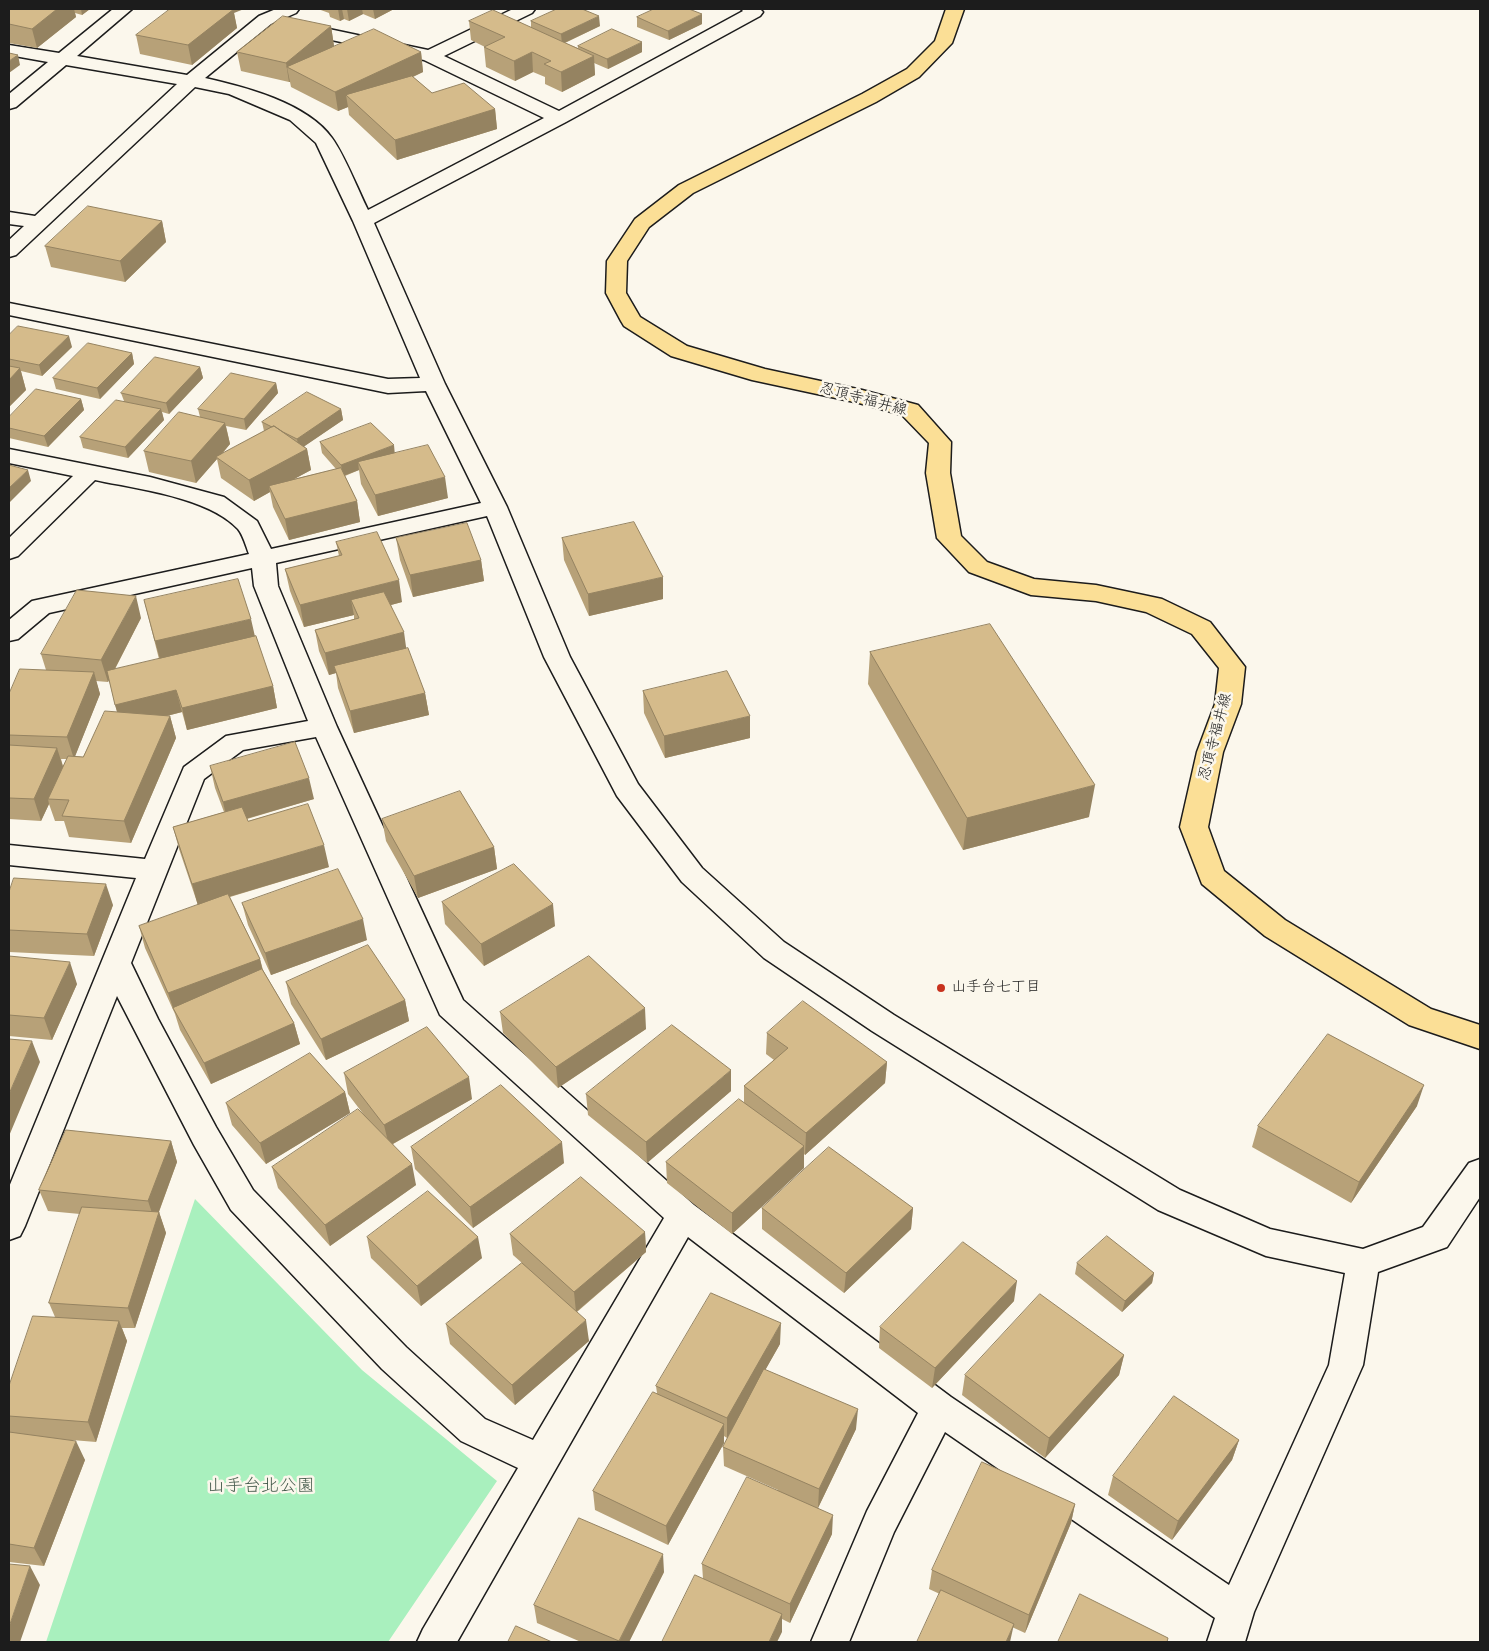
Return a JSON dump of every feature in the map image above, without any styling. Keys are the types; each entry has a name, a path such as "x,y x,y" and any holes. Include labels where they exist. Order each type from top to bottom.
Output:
{"main road":[{"name":"忍頂寺福井線","path":"955,9 943,42 912,73 869,98 686,189 642,223 617,261 616,293 632,321 679,351 760,375 862,397 910,410 940,442 938,474 949,538 978,567 1032,587 1096,593 1153,605 1201,628 1232,667 1228,704 1210,752 1194,827 1212,877 1274,928 1420,1017 1480,1037"}],"street":[{"path":"9,103 123,9"},
{"path":"9,251 191,81 265,20 290,9"},
{"path":"430,56 526,9"},
{"path":"363,221 559,118 754,12 750,9"},
{"path":"265,20 430,56 559,118"},
{"path":"9,50 234,90 297,116 324,140 363,221 434,384 495,507 557,657 627,789 692,875 774,950 883,1023 1169,1200 1266,1242 1363,1263 1435,1237 1480,1172"},
{"path":"9,218 39,223"},
{"path":"9,309 388,386 434,384"},
{"path":"9,456 150,484 216,502 249,526 262,558 266,586 324,728 451,1007 682,1215 1231,1626 1346,1365 1363,1263"},
{"path":"9,551 90,472"},
{"path":"9,633 41,607 495,507"},
{"path":"9,1226 193,774 235,742 324,728"},
{"path":"9,855 154,870"},
{"path":"116,963 144,1021 205,1136 242,1200 394,1358 473,1430 540,1461"},
{"path":"436,1642 682,1215"},
{"path":"830,1642 880,1523 939,1408"}],"green space":[{"name":"山手台北公園","path":"195,1199 362,1370 497,1481 388,1642 46,1642"}],"building":[{"path":"9,9 57,9 32,29 9,24"},
{"path":"170,9 234,9 188,45 136,35"},
{"path":"557,9 582,9 599,16 561,34 531,21"},
{"path":"654,9 689,9 702,14 668,31 637,17"},
{"path":"493,10 594,56 561,72 544,64 551,61 532,52 514,61 484,47 505,37 469,21"},
{"path":"283,16 331,26 286,63 237,52"},
{"path":"374,29 421,52 335,92 287,67"},
{"path":"612,29 642,42 607,59 578,46"},
{"path":"9,53 18,55 9,61"},
{"path":"412,76 432,93 464,83 495,109 395,140 346,95"},
{"path":"88,206 162,221 120,261 45,246"},
{"path":"18,326 69,336 39,365 9,359 9,335"},
{"path":"88,343 132,353 97,388 53,378"},
{"path":"155,357 200,367 166,403 121,393"},
{"path":"9,366 20,368 9,380"},
{"path":"231,373 276,383 244,419 198,409"},
{"path":"36,389 81,399 44,436 9,428 9,417"},
{"path":"307,392 341,409 297,439 274,426 272,427 262,422"},
{"path":"116,400 161,409 125,447 80,437"},
{"path":"179,412 225,423 191,461 144,451"},
{"path":"371,423 394,445 341,465 320,442"},
{"path":"274,426 307,449 249,480 216,457"},
{"path":"428,445 445,477 375,495 358,462"},
{"path":"9,465 28,470 9,488"},
{"path":"341,468 357,501 285,519 269,486"},
{"path":"634,522 663,577 588,594 562,538"},
{"path":"467,523 481,560 410,575 396,538"},
{"path":"377,532 399,580 300,605 285,569 342,555 336,542"},
{"path":"238,579 251,619 155,641 144,600"},
{"path":"77,590 136,596 101,660 41,654"},
{"path":"384,592 404,632 325,653 315,630 359,618 351,600"},
{"path":"990,624 1095,785 967,818 870,652"},
{"path":"256,636 273,686 182,708 176,690 115,705 107,671"},
{"path":"408,648 425,693 350,711 334,666"},
{"path":"20,669 94,672 67,737 9,735 9,694"},
{"path":"727,671 750,716 664,736 643,691"},
{"path":"105,711 170,716 124,821 62,816 69,800 48,799 68,756 83,757"},
{"path":"295,742 309,778 223,802 210,766"},
{"path":"9,745 57,748 34,799 9,798"},
{"path":"460,791 494,847 414,876 382,819"},
{"path":"308,804 324,845 192,884 173,827 242,807 248,821"},
{"path":"514,864 553,904 481,944 442,902"},
{"path":"338,869 363,919 265,953 242,903"},
{"path":"14,878 106,884 87,934 9,930 9,892"},
{"path":"228,894 260,959 168,993 139,926"},
{"path":"368,945 405,1000 321,1039 286,982"},
{"path":"9,956 70,962 44,1018 9,1015"},
{"path":"589,956 645,1008 556,1067 500,1012"},
{"path":"262,969 294,1023 204,1063 173,1008"},
{"path":"803,1001 887,1062 806,1133 744,1086 788,1048 767,1033"},
{"path":"672,1025 731,1070 646,1142 586,1094"},
{"path":"427,1027 469,1077 384,1125 344,1073"},
{"path":"1328,1034 1424,1085 1359,1182 1258,1126"},
{"path":"9,1039 32,1041 9,1094"},
{"path":"310,1053 345,1092 260,1143 226,1103"},
{"path":"501,1085 562,1142 470,1207 411,1147"},
{"path":"739,1099 804,1146 732,1213 666,1162"},
{"path":"358,1109 412,1164 325,1225 272,1167"},
{"path":"66,1130 171,1141 148,1201 39,1190"},
{"path":"829,1147 913,1208 846,1273 762,1208"},
{"path":"581,1177 645,1232 574,1292 510,1234"},
{"path":"428,1191 478,1237 417,1286 367,1237"},
{"path":"82,1207 159,1212 128,1308 49,1303"},
{"path":"1107,1236 1154,1273 1125,1301 1077,1263"},
{"path":"963,1242 1017,1281 935,1368 880,1327"},
{"path":"522,1263 586,1320 512,1385 446,1324"},
{"path":"711,1293 781,1323 727,1418 656,1386"},
{"path":"1040,1294 1124,1355 1049,1438 965,1375"},
{"path":"33,1316 119,1321 88,1422 9,1416 9,1386"},
{"path":"764,1369 858,1409 819,1489 723,1447"},
{"path":"653,1392 724,1424 666,1526 593,1491"},
{"path":"1174,1396 1239,1440 1178,1521 1113,1476"},
{"path":"9,1432 76,1441 34,1548 9,1544"},
{"path":"982,1462 1075,1504 1029,1615 932,1570"},
{"path":"747,1477 833,1515 790,1604 702,1564"},
{"path":"579,1518 663,1554 619,1641 534,1605"},
{"path":"9,1564 30,1566 9,1627"},
{"path":"695,1575 782,1614 769,1642 662,1642"},
{"path":"941,1590 1014,1624 1006,1642 917,1642"},
{"path":"1080,1594 1168,1638 1167,1642 1058,1642"},
{"path":"516,1626 552,1642 508,1642"}],"place":[{"name":"山手台七丁目","path":"941,988"}]}
